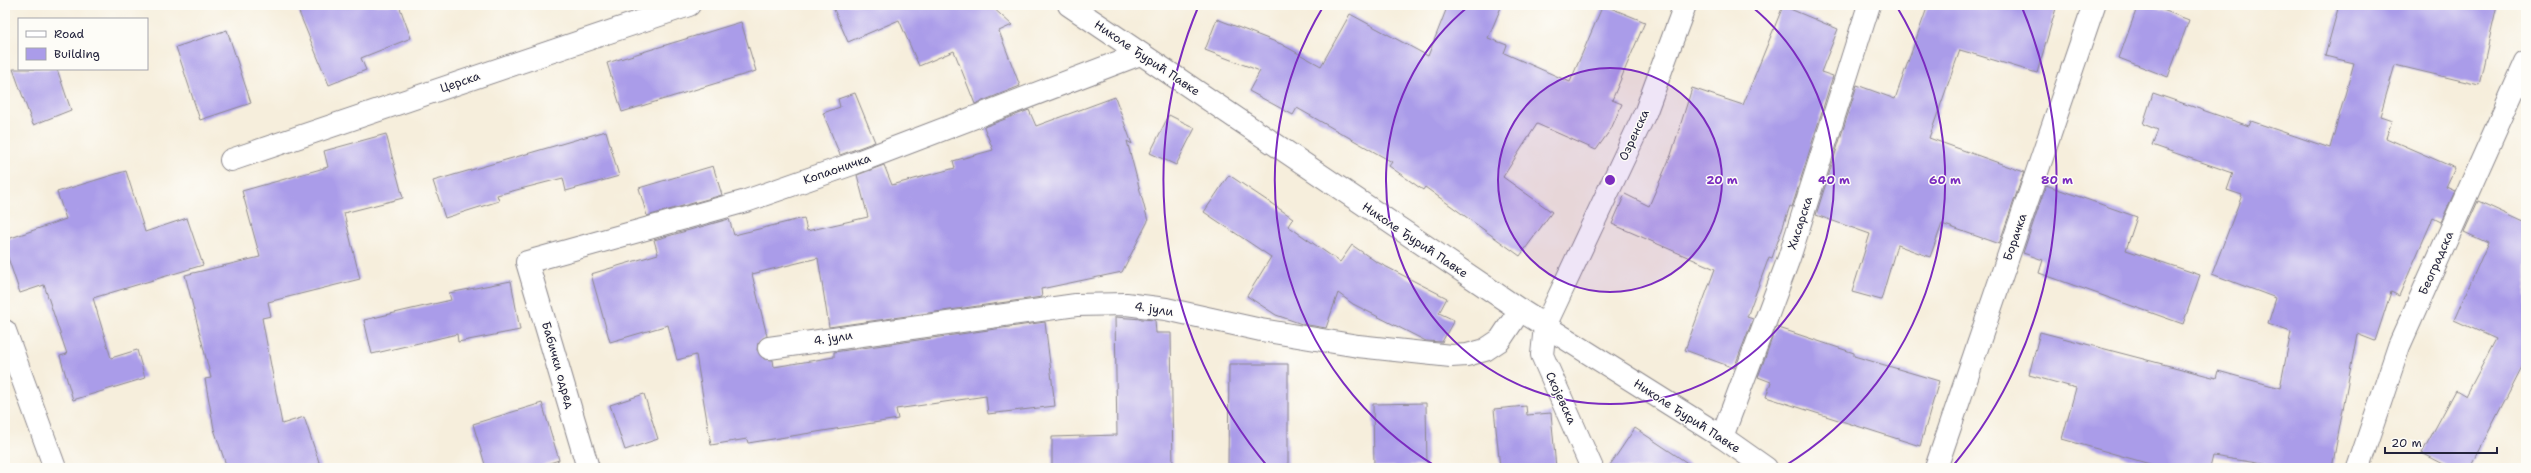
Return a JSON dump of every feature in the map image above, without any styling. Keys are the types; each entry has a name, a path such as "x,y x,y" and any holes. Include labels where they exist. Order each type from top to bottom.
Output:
{"street":[{"name":"Церска","path":"231,160 688,5"},
{"name":"Николе Ђурић Павке","path":"1069,5 1520,310 1722,437 1766,468"},
{"name":"Озренска","path":"1545,326 1646,111 1685,5"},
{"name":"Хисарска","path":"1722,437 1789,258 1869,5"},
{"name":"Борачка","path":"1936,468 2094,5"},
{"name":"Копаоничка","path":"527,262 746,201 855,163 1140,54"},
{"name":"Београдска","path":"2358,468 2399,346 2526,62"},
{"name":"Бабички одред","path":"527,262 588,468"},
{"name":"4. јули","path":"769,348 1076,304 1126,304 1166,309 1202,318 1306,337 1451,356 1468,355 1485,350 1500,340 1520,310"},
{"name":"Скојевска","path":"1545,326 1542,355 1592,468"},
{"path":"5,331 55,468"}],"building":[{"path":"296,5 399,5 411,38 361,58 366,70 329,85"},
{"path":"832,5 990,5 1012,25 999,31 1020,86 975,104 954,51 919,66 899,20 848,42"},
{"path":"1448,5 1502,5 1488,38 1507,45 1504,53 1570,82 1603,5 1645,22 1612,100 1622,104 1611,129 1596,150 1537,124 1503,177 1552,212 1520,256 1425,187 1423,190 1389,166 1392,162 1297,108 1293,115 1249,91 1260,71 1205,50 1217,19 1281,44 1321,66 1350,14 1428,56"},
{"path":"1928,5 2057,5 2037,73 1960,50 1929,138 2024,172 1999,244 1942,224 1930,257 1897,245 1881,300 1852,292 1870,234 1816,215 1857,85 1895,99"},
{"path":"2138,5 2150,5 2189,20 2168,77 2119,58"},
{"path":"2339,5 2497,5 2479,85 2395,65 2380,116 2392,120 2386,138 2455,168 2446,187 2455,191 2441,222 2433,218 2399,296 2391,292 2375,341 2357,334 2332,468 2288,468 2213,456 2210,468 2164,468 2062,439 2076,388 2029,375 2040,332 2216,378 2218,371 2280,388 2291,332 2268,324 2276,298 2212,274 2242,195 2227,190 2233,173 2152,145 2158,130 2143,124 2153,93 2249,126 2251,121 2330,148 2354,63 2325,56"},
{"path":"1783,6 1838,29 1821,72 1833,76 1792,207 1790,206 1772,258 1769,257 1747,317 1753,319 1734,368 1685,350 1715,269 1612,224 1625,194 1649,206 1671,155 1692,88 1743,105"},
{"path":"741,22 756,71 622,112 607,63"},
{"path":"227,30 251,103 200,120 176,47"},
{"path":"13,69 57,70 71,110 33,125"},
{"path":"855,93 875,142 840,155 823,113 840,107 838,99"},
{"path":"1115,97 1132,144 1127,141 1148,221 1122,272 1041,289 1042,297 829,327 818,258 752,274 767,336 758,343 757,350 764,359 773,360 774,367 834,357 834,352 1045,322 1055,406 988,414 986,396 896,409 898,419 748,443 747,439 711,445 696,355 677,360 668,325 610,342 591,274 658,254 654,240 729,219 734,235 804,218 807,231 868,217 857,175 884,165 892,185 955,168 953,161 993,150 984,127 1029,110 1036,126"},
{"path":"1169,115 1195,128 1176,165 1150,153"},
{"path":"606,131 619,176 566,191 563,178 497,195 499,201 445,218 433,181"},
{"path":"386,134 403,198 344,213 360,279 268,302 271,316 262,318 282,424 304,417 321,468 227,468 214,429 205,379 211,378 185,275 260,257 242,191 328,167 324,151"},
{"path":"713,166 722,195 647,216 639,188"},
{"path":"126,171 145,232 187,218 203,265 93,298 111,358 137,350 145,378 73,400 60,356 67,354 44,285 20,293 5,249 5,240 66,219 57,192"},
{"path":"1229,175 1293,218 1288,226 1340,262 1352,245 1375,261 1447,298 1439,313 1454,320 1442,342 1426,341 1353,304 1338,293 1326,328 1302,324 1276,315 1247,296 1271,257 1204,212"},
{"path":"2046,185 2137,217 2126,250 2200,275 2183,324 2039,273 2043,260 2023,253"},
{"path":"2478,201 2526,223 2526,359 2470,468 2451,468 2422,453 2456,390 2466,396 2496,339 2454,320 2488,243 2464,232"},
{"path":"511,281 520,330 458,342 457,334 372,354 364,320 451,300 449,293"},
{"path":"1115,317 1155,320 1156,333 1171,333 1173,468 1052,468 1052,437 1117,435"},
{"path":"1776,327 1854,353 1854,356 1939,381 1920,446 1766,397 1771,382 1758,377"},
{"path":"1229,364 1288,364 1288,468 1228,468"},
{"path":"644,394 658,439 625,450 610,405"},
{"path":"542,403 559,460 534,468 486,468 473,424"},
{"path":"1426,403 1427,466 1374,467 1373,404"},
{"path":"1526,406 1527,415 1551,413 1556,468 1500,468 1494,409"},
{"path":"1635,428 1695,468 1608,468"}]}
